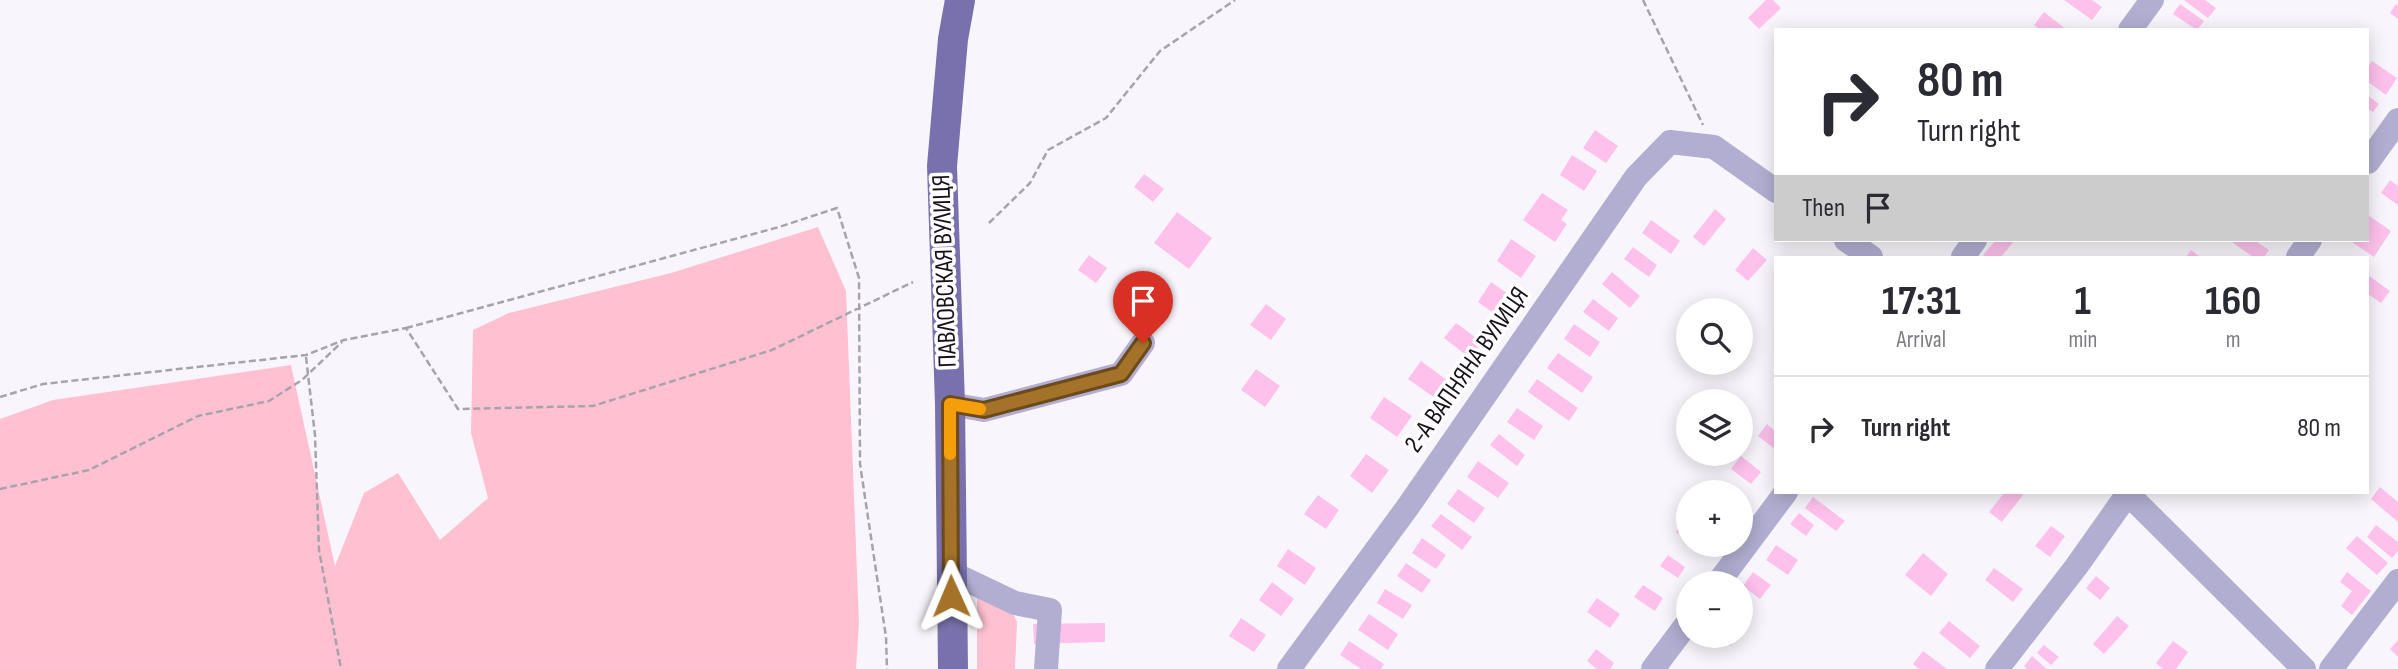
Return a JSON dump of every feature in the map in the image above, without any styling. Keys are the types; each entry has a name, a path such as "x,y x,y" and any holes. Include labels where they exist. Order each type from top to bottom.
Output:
{"main road":[{"name":"ПАВЛОВСКАЯ ВУЛИЦЯ","path":"953,669 950,404 942,166 953,38 960,0"}],"street":[{"path":"2131,28 2152,0"},
{"path":"2369,161 2398,120"},
{"name":"2-А ВАПНЯНА ВУЛИЦЯ","path":"1289,669 1407,508 1636,177 1670,142 1714,147"},
{"path":"1714,147 1774,190"},
{"path":"1849,242 1870,256"},
{"path":"1963,256 1973,242"},
{"path":"2299,256 2309,242"},
{"path":"950,404 984,410 1121,374 1143,343"},
{"path":"1727,571 1785,494"},
{"path":"1997,669 2076,567 2127,494"},
{"path":"2130,494 2304,669"},
{"path":"950,572 1015,603 1050,611 1046,669"},
{"path":"2331,669 2398,581"},
{"path":"1653,669 1676,638"}],"path":[{"path":"989,223 1030,183 1048,150 1106,118 1160,51 1235,0"},
{"path":"1643,0 1714,147"},
{"path":"0,397 43,384 306,355 344,340 406,328 779,227 837,208 859,278 860,464 886,637 887,669"},
{"path":"406,328 458,409 593,406 772,350 913,282"},
{"path":"0,489 89,470 198,416 269,401 302,380 344,340"},
{"path":"306,355 315,435 319,550 341,669"}],"shaded area":[{"path":"818,227 846,291 859,623 856,669 0,669 0,419 53,400 291,365 335,566 364,493 398,473 440,540 488,498 471,433 473,330 509,313 671,273"},
{"path":"977,595 1013,613 1017,622 1015,669 977,669"}],"building":[{"path":"1766,0 1773,0 1781,8 1759,29 1748,18"},
{"path":"2064,0 2092,0 2102,7 2092,20"},
{"path":"2184,0 2205,0 2216,8 2208,18"},
{"path":"2180,4 2204,21 2199,28 2194,28 2173,14"},
{"path":"2396,4 2398,6 2398,19 2390,13"},
{"path":"2044,12 2064,28 2038,28 2034,25"},
{"path":"2372,61 2397,78 2386,95 2369,83 2369,66"},
{"path":"2369,97 2379,104 2373,112 2369,110"},
{"path":"1595,130 1618,146 1606,163 1583,148"},
{"path":"1572,155 1597,171 1584,191 1560,175"},
{"path":"1144,174 1164,189 1153,202 1134,187"},
{"path":"2390,180 2398,186 2398,205 2381,193"},
{"path":"1542,193 1568,210 1561,220 1567,224 1555,242 1523,220"},
{"path":"1715,209 1726,219 1704,246 1693,237"},
{"path":"1177,212 1212,238 1189,269 1154,243"},
{"path":"2369,216 2391,231 2374,257 2352,242 2369,242"},
{"path":"1651,220 1680,241 1671,254 1642,233"},
{"path":"1511,239 1536,256 1521,278 1497,261"},
{"path":"1994,242 2013,242 2002,256 1983,255"},
{"path":"2232,242 2257,242 2269,250 2265,256 2252,256"},
{"path":"1633,247 1657,265 1649,277 1624,259"},
{"path":"1753,248 1767,260 1748,281 1735,270"},
{"path":"2191,250 2199,256 2187,256"},
{"path":"1089,255 1107,268 1096,283 1078,270"},
{"path":"1612,272 1640,296 1630,308 1602,284"},
{"path":"2369,276 2390,291 2381,303 2369,295"},
{"path":"1491,282 1517,300 1503,320 1478,302"},
{"path":"1593,299 1618,318 1609,331 1583,312"},
{"path":"1266,304 1286,319 1271,340 1250,325"},
{"path":"1456,323 1482,342 1470,358 1444,338"},
{"path":"1574,324 1600,342 1590,357 1564,339"},
{"path":"1558,353 1593,377 1582,393 1547,368"},
{"path":"1421,361 1448,381 1435,398 1408,379"},
{"path":"1256,369 1280,386 1265,407 1241,390"},
{"path":"1537,379 1578,408 1569,421 1528,392"},
{"path":"1384,397 1412,416 1397,437 1370,418"},
{"path":"1517,408 1543,426 1534,440 1507,422"},
{"path":"1767,424 1774,430 1774,448 1758,436"},
{"path":"1499,434 1525,455 1517,466 1490,445"},
{"path":"1366,454 1389,470 1372,493 1350,476"},
{"path":"1478,461 1509,483 1498,498 1467,477"},
{"path":"1733,466 1753,466 1761,472 1753,482 1746,480 1731,469"},
{"path":"2380,487 2398,502 2398,522 2371,499"},
{"path":"1458,489 1485,508 1474,523 1447,504"},
{"path":"2003,494 2023,495 2002,522 1989,512"},
{"path":"1318,495 1339,510 1326,529 1304,514"},
{"path":"1813,497 1845,521 1836,531 1805,508"},
{"path":"1799,513 1814,525 1806,536 1790,524"},
{"path":"1441,514 1472,537 1462,550 1431,526"},
{"path":"2376,525 2398,542 2398,551 2392,558 2367,537"},
{"path":"2051,526 2065,536 2050,557 2035,546"},
{"path":"2357,536 2388,563 2377,575 2346,548"},
{"path":"1422,538 1446,555 1436,569 1412,553"},
{"path":"1776,545 1798,560 1788,575 1766,560"},
{"path":"1288,549 1316,568 1305,585 1277,566"},
{"path":"1923,553 1948,574 1931,596 1905,575"},
{"path":"1668,555 1685,567 1682,571 1676,571 1676,577 1660,566"},
{"path":"1406,563 1431,580 1422,593 1397,576"},
{"path":"1994,568 2023,589 2013,602 1985,580"},
{"path":"1753,572 1771,585 1760,599 1753,594"},
{"path":"2347,572 2371,591 2352,615 2341,606 2352,591 2340,582"},
{"path":"2096,576 2110,588 2100,600 2086,588"},
{"path":"1272,582 1294,599 1281,616 1259,600"},
{"path":"1643,585 1663,598 1655,611 1634,597"},
{"path":"1385,589 1412,605 1403,619 1377,603"},
{"path":"1597,598 1620,614 1610,628 1587,612"},
{"path":"1369,614 1398,634 1388,650 1358,630"},
{"path":"2117,616 2129,626 2104,654 2093,644"},
{"path":"1241,618 1266,635 1254,652 1229,636"},
{"path":"1949,621 1980,646 1970,658 1939,633"},
{"path":"1105,623 1105,642 1034,644 1033,624"},
{"path":"2398,640 2398,657 2390,649"},
{"path":"1349,641 1384,664 1381,669 1361,669 1340,655"},
{"path":"2173,641 2188,652 2176,669 2163,669 2156,663"},
{"path":"2044,645 2059,657 2051,665 2037,653"},
{"path":"1596,649 1614,663 1610,669 1597,669 1587,661"},
{"path":"1923,651 1947,669 1919,669 1913,664"},
{"path":"2032,656 2047,669 2027,669 2024,666"}],"slow traffic":[{"path":"950,454 950,404 980,409"}],"route":[{"path":"951,596 950,404 984,410 1121,374 1143,343"}]}
